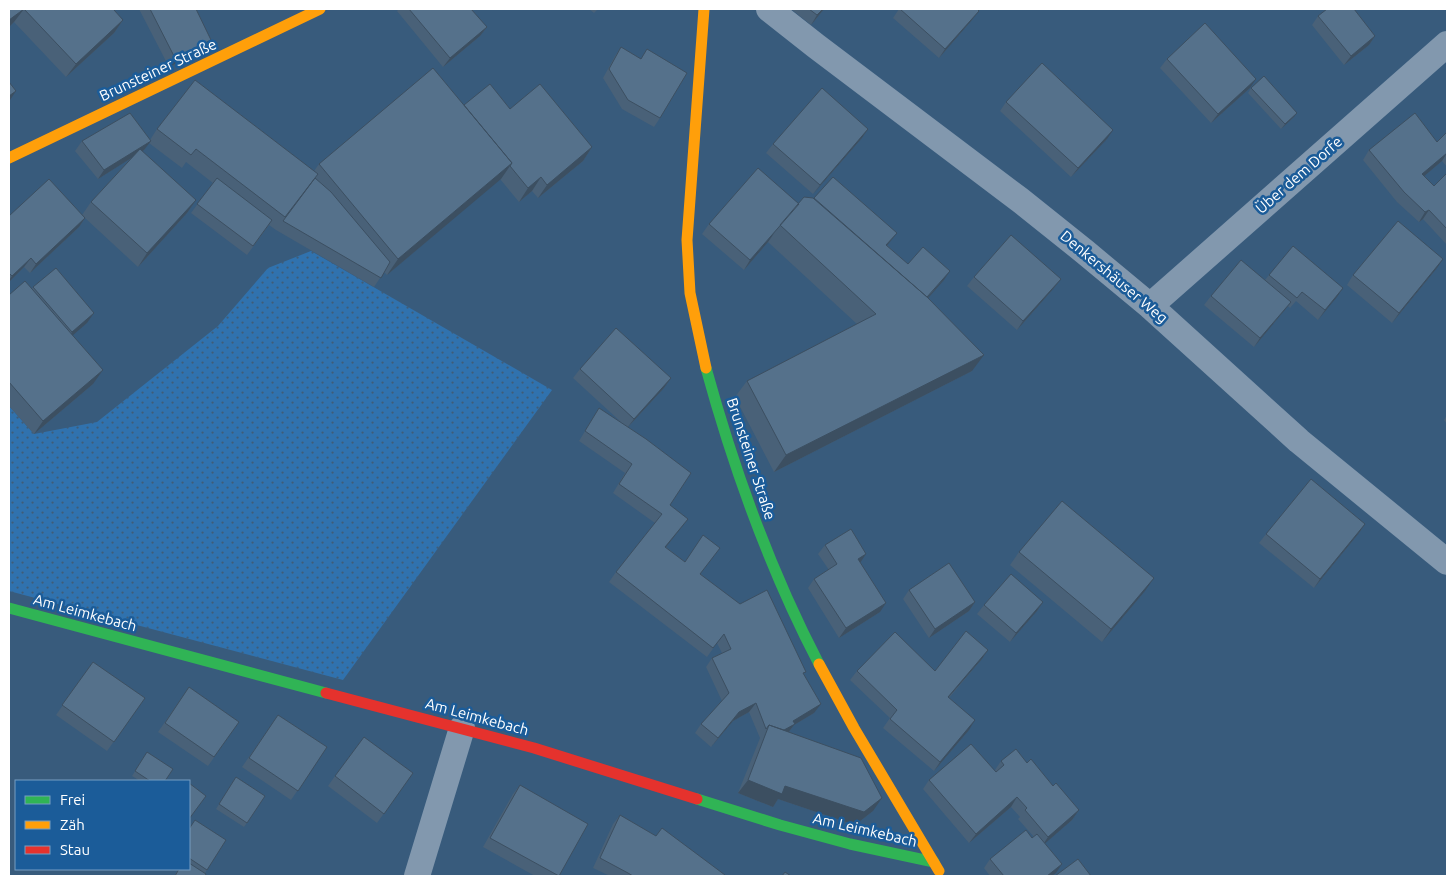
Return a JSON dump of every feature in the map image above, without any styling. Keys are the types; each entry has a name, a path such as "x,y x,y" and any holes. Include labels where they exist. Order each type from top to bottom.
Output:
{"street":[{"name":"Brunsteiner Straße","path":"9,158 320,9"},
{"name":"Brunsteiner Straße","path":"704,9 687,229 688,275 693,311 704,362 741,482 766,550 794,613 826,679 859,739 943,876"},
{"name":"Denkershäuser Weg","path":"769,9 1020,200 1150,306 1299,441 1447,562"},
{"name":"Über dem Dorfe","path":"1150,306 1447,44"},
{"name":"Am Leimkebach","path":"9,608 534,748 780,825 850,844 934,862"},
{"path":"417,876 462,728"}],"shaded area":[{"path":"311,251 552,390 343,680 9,591 9,406 34,434 97,422 218,326 268,268"}],"building":[{"path":"9,9 24,9 9,20"},
{"path":"24,9 114,9 123,20 76,64"},
{"path":"150,9 196,9 211,40 175,58"},
{"path":"409,9 471,9 487,27 450,58"},
{"path":"809,9 823,9 817,15"},
{"path":"900,9 977,9 979,11 945,49"},
{"path":"1327,9 1354,9 1375,36 1351,56 1318,16"},
{"path":"1205,23 1256,79 1218,114 1167,59"},
{"path":"621,47 641,59 647,49 687,73 660,118 628,100 609,69"},
{"path":"1042,63 1113,130 1078,168 1006,102"},
{"path":"433,68 512,163 398,259 319,164"},
{"path":"1264,76 1297,113 1285,124 1251,88"},
{"path":"195,80 318,174 285,217 196,149 191,155 157,129"},
{"path":"9,82 16,91 9,96"},
{"path":"490,84 510,109 540,84 592,147 547,185 541,177 528,188 510,166 512,163 464,105"},
{"path":"822,88 868,129 820,185 773,144"},
{"path":"130,113 151,141 104,170 82,141"},
{"path":"1415,113 1437,142 1447,132 1447,153 1422,174 1434,186 1447,173 1447,229 1429,210 1425,212 1404,192 1369,150"},
{"path":"140,149 196,200 147,253 91,202"},
{"path":"758,168 799,204 750,260 709,224"},
{"path":"833,177 897,233 886,245 908,264 923,247 950,271 927,297 814,198"},
{"path":"217,178 272,220 253,246 197,204"},
{"path":"315,178 331,192 390,262 381,278 283,221"},
{"path":"49,179 85,218 36,264 31,258 12,276 9,273 9,216"},
{"path":"804,197 813,198 927,297 984,355 786,455 747,381 876,314 780,225"},
{"path":"1398,221 1443,259 1399,313 1353,275"},
{"path":"1011,235 1061,279 1023,321 974,277"},
{"path":"1293,246 1343,288 1325,310 1302,292 1297,298 1269,275"},
{"path":"1241,260 1291,302 1260,338 1211,296"},
{"path":"56,268 94,313 72,332 33,287"},
{"path":"25,281 103,370 43,421 9,382 9,295"},
{"path":"616,328 671,378 634,419 580,369"},
{"path":"599,408 646,439 691,473 670,505 688,519 665,547 685,562 703,535 720,548 700,574 740,604 767,590 806,672 803,673 821,704 793,721 795,724 784,730 769,725 766,729 756,703 739,712 718,738 701,724 729,693 712,658 731,649 724,634 713,648 616,572 662,514 619,484 632,464 585,431"},
{"path":"1311,479 1365,524 1320,579 1266,534"},
{"path":"1062,501 1154,578 1111,629 1019,552"},
{"path":"851,529 866,554 858,559 886,603 846,628 814,579 837,564 825,545"},
{"path":"949,563 975,602 935,629 909,590"},
{"path":"1011,574 1043,602 1016,633 984,605"},
{"path":"966,631 988,650 948,697 975,720 940,762 890,719 897,710 857,671 895,632 935,671"},
{"path":"93,662 145,698 114,742 62,705"},
{"path":"189,687 239,722 214,757 165,723"},
{"path":"278,715 327,747 298,791 249,758"},
{"path":"769,725 861,758 882,798 864,812 785,786 782,794 748,780"},
{"path":"364,737 413,773 384,814 335,776"},
{"path":"971,744 996,772 1004,765 1001,761 1016,749 1027,763 1031,759 1053,786 1056,783 1079,810 1048,837 1025,810 1027,808 1017,797 976,834 929,780"},
{"path":"147,752 173,769 166,780 148,780 135,771"},
{"path":"236,777 265,796 247,823 219,804"},
{"path":"190,784 206,796 190,818"},
{"path":"520,785 588,824 559,876 490,838"},
{"path":"620,815 656,836 662,828 725,875 633,876 600,858"},
{"path":"195,820 226,840 207,870 190,859 190,828"},
{"path":"1026,830 1032,838 1037,834 1062,864 1047,876 1004,876 990,859"},
{"path":"1078,859 1091,876 1055,876"},
{"path":"190,864 206,874 205,876 175,876 178,870 190,870"},
{"path":"785,872 791,876 782,876"}],"traffic: fast":[{"path":"706,368 741,482 769,556 819,664"},
{"path":"9,608 326,693"},
{"path":"697,799 780,825 850,844 934,862"}],"traffic: slow":[{"path":"9,158 320,9"},
{"path":"704,9 687,240 690,293 706,368"},
{"path":"819,664 854,728 939,871"}],"traffic: jam":[{"path":"326,693 534,748 697,799"}]}
